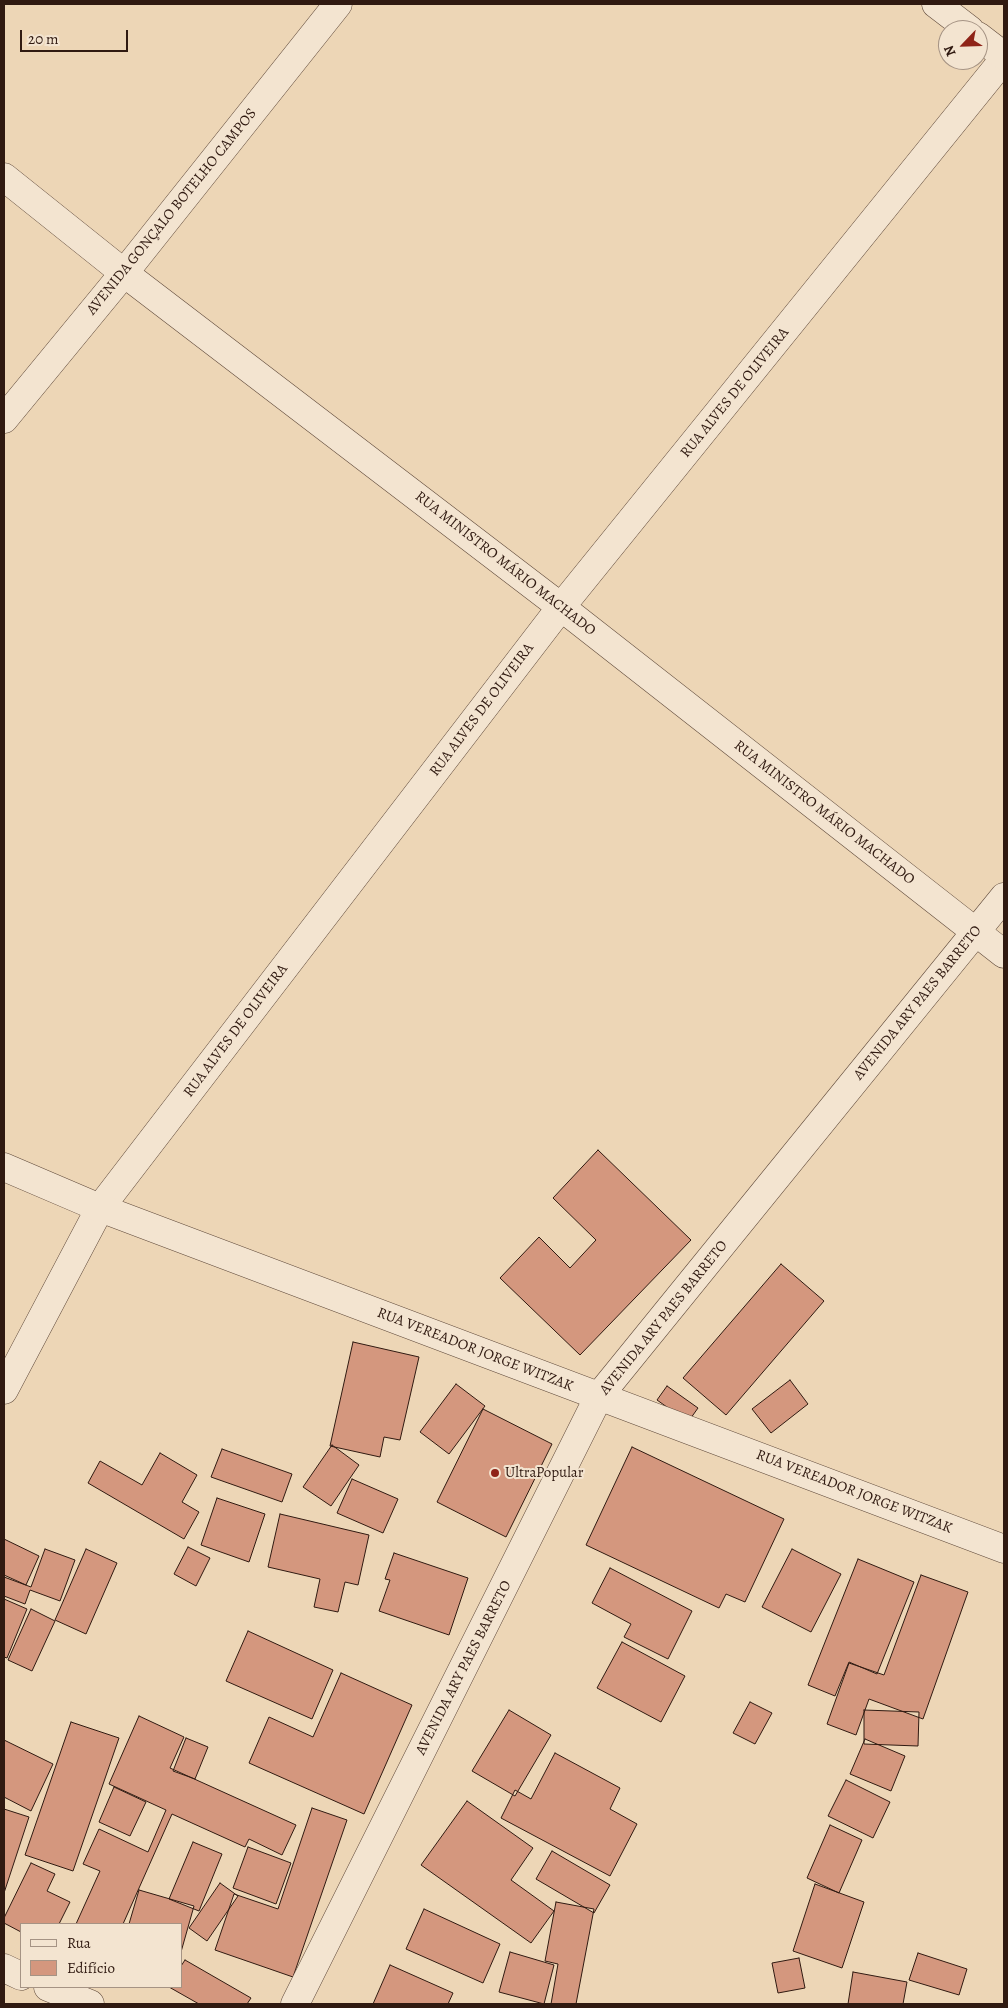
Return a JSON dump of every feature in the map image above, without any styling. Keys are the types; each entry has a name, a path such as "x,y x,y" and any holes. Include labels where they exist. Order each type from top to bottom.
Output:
{"street":[{"name":"AVENIDA GONÇALO BOTELHO CAMPOS","path":"4,419 124,273 338,4"},
{"path":"936,4 957,20"},
{"path":"988,44 1004,58"},
{"name":"RUA ALVES DE OLIVEIRA","path":"4,1390 100,1208 561,607 1004,58"},
{"name":"RUA MINISTRO MÁRIO MACHADO","path":"4,176 124,273 561,607 1004,954"},
{"name":"AVENIDA ARY PAES BARRETO","path":"296,2004 599,1396 1004,897"},
{"name":"RUA VEREADOR JORGE WITZAK","path":"4,1168 100,1208 1004,1549"},
{"path":"4,1968 20,1976"},
{"path":"50,1988 90,2004"}],"building":[{"path":"598,1150 691,1240 580,1355 500,1278 539,1237 570,1268 596,1240 553,1198"},
{"path":"781,1264 824,1301 726,1415 683,1378"},
{"path":"353,1342 419,1357 400,1440 384,1437 380,1457 330,1446"},
{"path":"790,1380 808,1404 771,1433 752,1409"},
{"path":"456,1384 485,1406 449,1454 420,1432"},
{"path":"667,1386 698,1408 688,1422 657,1400"},
{"name":"UltraPopular","path":"483,1409 552,1444 506,1537 437,1502"},
{"path":"332,1445 359,1465 331,1506 303,1487"},
{"path":"632,1447 784,1519 745,1602 726,1594 719,1608 586,1545"},
{"path":"222,1449 292,1474 282,1502 211,1477"},
{"path":"160,1453 197,1475 182,1502 199,1512 184,1539 88,1483 100,1461 142,1485"},
{"path":"352,1479 398,1499 383,1533 337,1513"},
{"path":"217,1498 265,1514 249,1562 201,1545"},
{"path":"280,1514 369,1535 358,1585 345,1582 338,1612 314,1607 320,1579 268,1567"},
{"path":"4,1539 39,1556 26,1585 4,1575"},
{"path":"188,1547 210,1558 196,1586 174,1574"},
{"path":"45,1549 75,1560 60,1601 30,1590 25,1604 4,1596 4,1577 31,1587"},
{"path":"86,1549 117,1563 86,1634 55,1620"},
{"path":"792,1549 841,1574 811,1632 762,1607"},
{"path":"394,1553 468,1578 449,1635 379,1611 390,1580 385,1579"},
{"path":"858,1559 914,1582 877,1674 849,1662 835,1696 808,1685"},
{"path":"610,1568 692,1611 668,1659 624,1637 631,1624 592,1603"},
{"path":"921,1575 968,1592 923,1719 869,1699 856,1735 827,1724 849,1663 884,1675"},
{"path":"4,1599 27,1609 7,1658 4,1657"},
{"path":"31,1609 55,1621 32,1671 8,1660"},
{"path":"248,1631 333,1670 312,1719 226,1681"},
{"path":"622,1642 685,1676 661,1722 597,1688"},
{"path":"341,1673 412,1705 364,1814 249,1763 269,1717 313,1737"},
{"path":"750,1702 772,1713 755,1744 733,1733"},
{"path":"509,1710 551,1735 515,1796 472,1771"},
{"path":"864,1710 919,1712 918,1746 864,1744"},
{"path":"139,1716 184,1737 170,1768 296,1825 282,1855 249,1839 245,1847 172,1814 123,1923 76,1923 100,1871 83,1864 99,1829 148,1852 166,1810 109,1784"},
{"path":"71,1722 119,1738 73,1871 25,1855"},
{"path":"186,1738 208,1747 195,1779 173,1771"},
{"path":"865,1739 905,1756 891,1791 850,1774"},
{"path":"4,1740 53,1764 31,1811 4,1797"},
{"path":"555,1753 620,1788 610,1809 637,1824 610,1876 501,1818 515,1790 531,1799"},
{"path":"846,1780 890,1802 873,1838 828,1816"},
{"path":"114,1787 146,1802 130,1836 99,1822"},
{"path":"467,1801 533,1848 511,1880 554,1911 531,1943 421,1865"},
{"path":"312,1808 347,1820 293,1977 215,1950 234,1894 278,1909"},
{"path":"4,1809 29,1817 4,1893"},
{"path":"830,1825 862,1840 839,1893 807,1878"},
{"path":"193,1842 222,1854 199,1911 169,1899"},
{"path":"248,1847 291,1863 276,1904 233,1888"},
{"path":"552,1851 610,1885 594,1913 536,1879"},
{"path":"31,1863 55,1874 47,1891 70,1902 60,1923 20,1923 20,1931 4,1923 4,1918"},
{"path":"220,1883 238,1896 207,1941 189,1928"},
{"path":"815,1884 864,1902 842,1968 793,1951"},
{"path":"139,1890 194,1906 182,1948 182,1923 129,1923"},
{"path":"556,1902 594,1909 576,2004 551,2004 558,1964 545,1961"},
{"path":"424,1909 500,1944 483,1983 406,1949"},
{"path":"510,1952 554,1965 544,2004 499,1992"},
{"path":"918,1953 967,1969 959,1995 909,1980"},
{"path":"799,1958 805,1988 778,1993 772,1963"},
{"path":"185,1960 251,1998 247,2004 199,2004 171,1988 182,1988 182,1964"},
{"path":"390,1965 453,1993 448,2004 373,2004"},
{"path":"853,1972 907,1982 903,2004 848,2004"}],"place":[{"name":"UltraPopular","path":"495,1473"}]}
